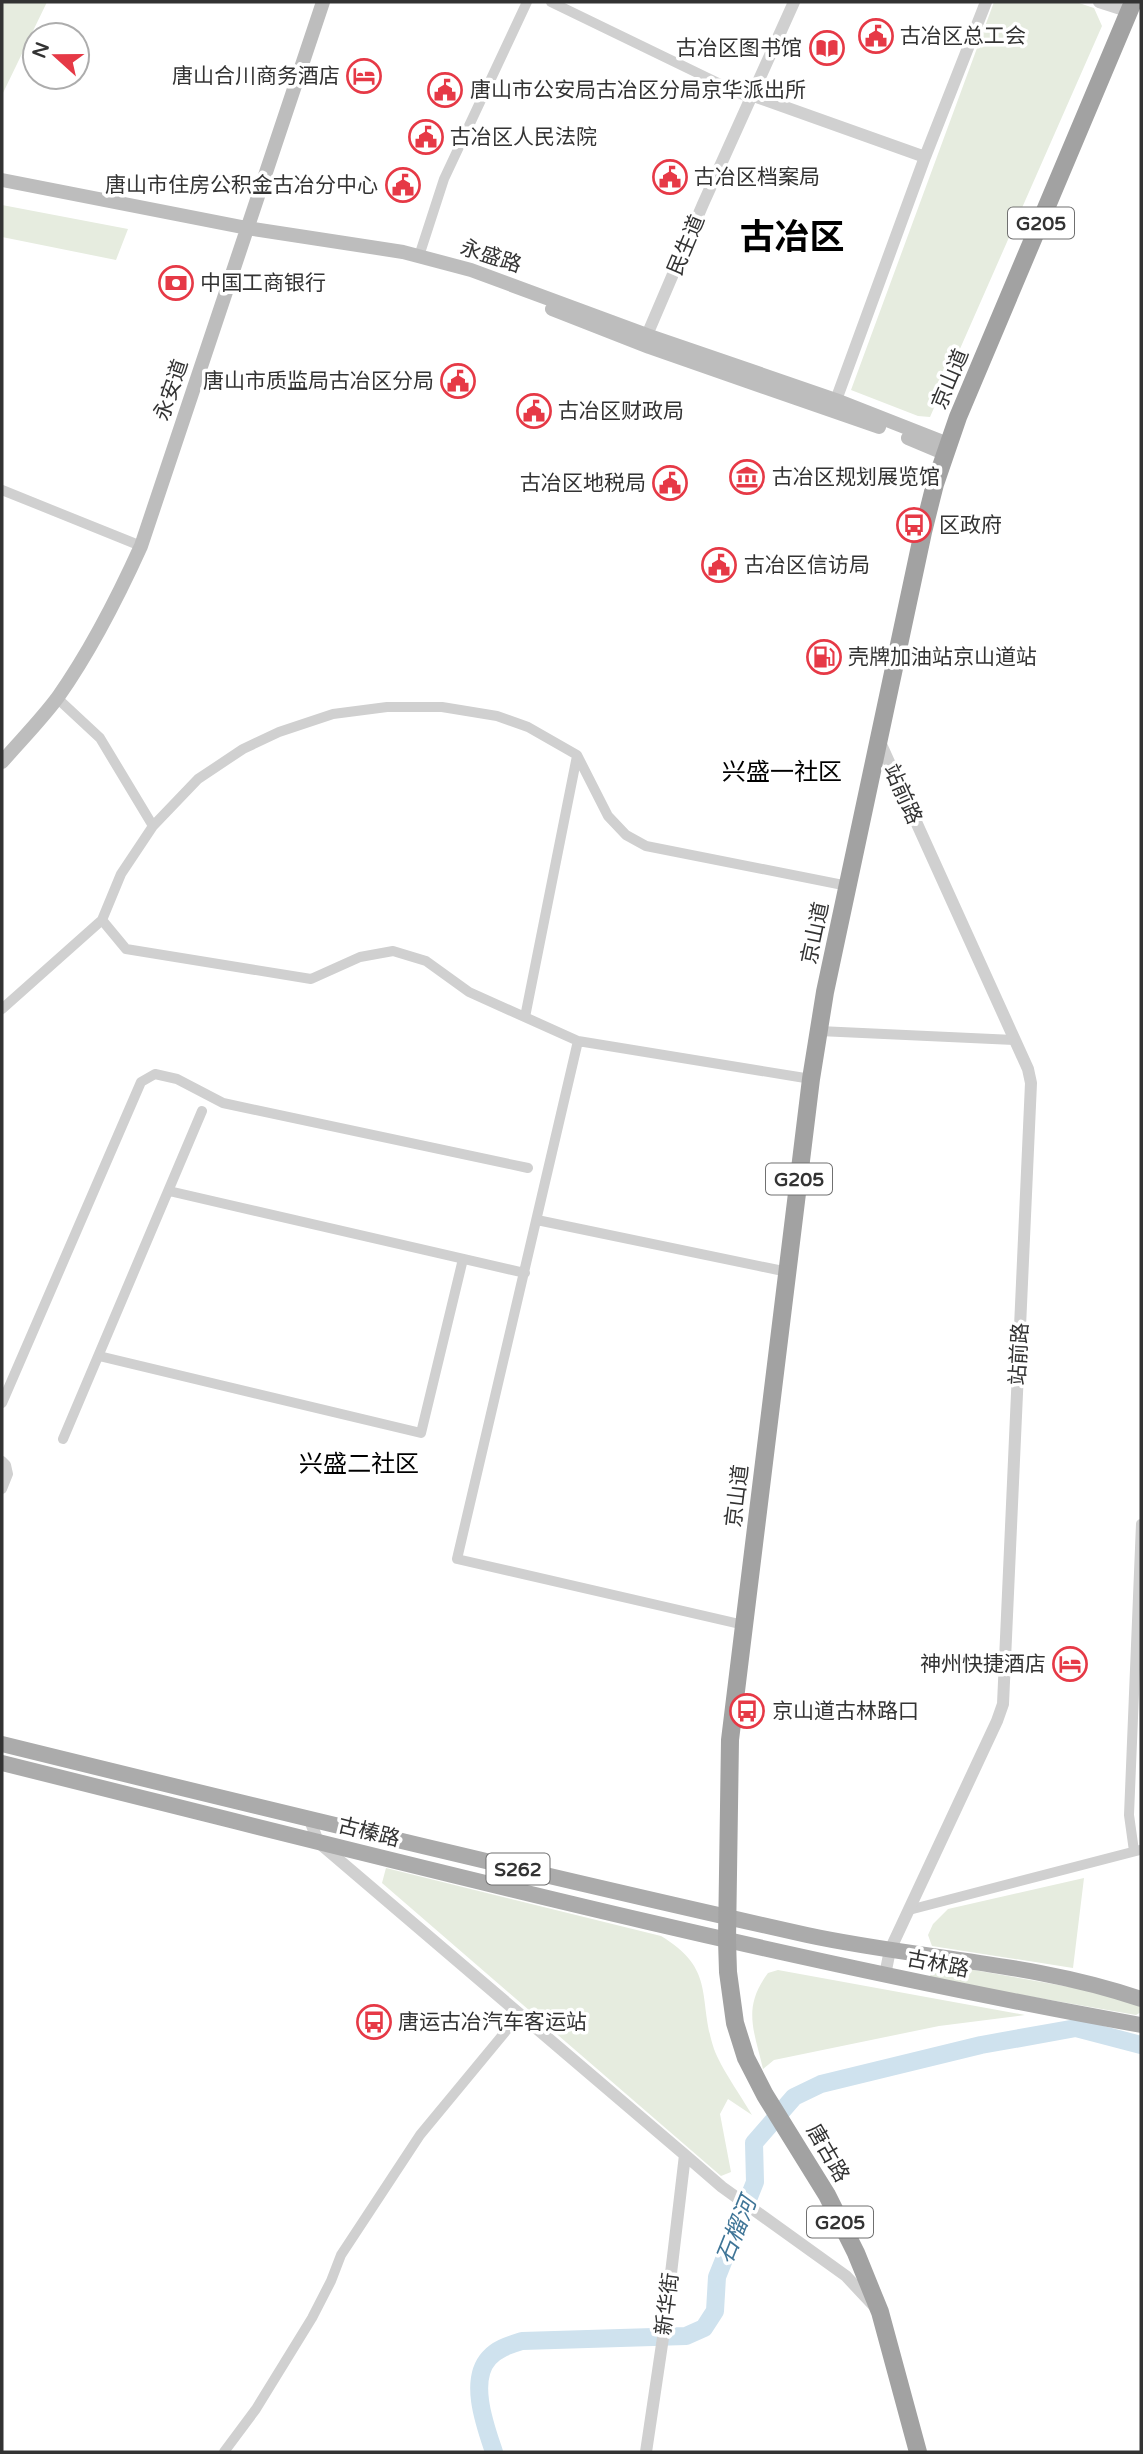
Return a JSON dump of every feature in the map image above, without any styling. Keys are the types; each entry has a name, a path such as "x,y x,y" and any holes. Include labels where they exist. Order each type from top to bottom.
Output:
{"highway":[{"name":"京山道","path":"727,1916 730,1740 811,1079 878,740 923,531 947,449 1132,7"},
{"name":"唐古路","path":"727,1916 728,1972 735,2023 746,2058 765,2095 827,2195 856,2253 880,2312 918,2452"}],"main road":[{"name":"永安道","path":"2,762 57,698 89,649 141,546 323,2"},
{"name":"永盛路","path":"2,180 247,232 419,256 471,270 836,401 947,449"},
{"name":"永盛路","path":"2,188 401,260 473,279 649,346 947,449"},
{"name":"古榛路","path":"2,1744 310,1820 727,1916"},
{"name":"古榛路","path":"2,1763 727,1940"},
{"name":"古林路","path":"727,1916 890,1950 1107,1987 1141,1999"},
{"name":"古林路","path":"727,1940 885,1975 1141,2025"}],"street":[{"path":"419,256 444,179 527,2"},
{"path":"551,2 745,96 751,95 925,157"},
{"name":"民生道","path":"647,335 794,2"},
{"path":"836,401 925,157 986,2"},
{"path":"1100,2 1132,7"},
{"path":"2,490 141,546"},
{"path":"57,698 100,738 153,826"},
{"path":"2,1009 103,920 121,874 153,826 198,779 243,749 279,732 333,714 387,706 442,707 498,716 528,727 577,755 608,816 626,835 646,846 848,887"},
{"name":"站前路","path":"878,740 1028,1069 1031,1083 1003,1704 890,1950 885,1975"},
{"path":"525,1017 577,755"},
{"path":"103,920 126,950 311,979 360,957 393,951 426,961 469,992 578,1041 811,1079"},
{"path":"819,1031 1014,1040"},
{"path":"578,1041 457,1559 744,1625"},
{"path":"2,1403 141,1082 155,1074 177,1079 223,1103 528,1168"},
{"path":"63,1439 202,1111"},
{"path":"169,1191 525,1273"},
{"path":"537,1220 788,1272"},
{"path":"99,1356 421,1433 463,1259"},
{"path":"2,1461 8,1474 2,1489"},
{"path":"909,1910 1138,1850 1129,1815 1141,1524"},
{"path":"310,1820 318,1842 722,2187 846,2276 880,2312"},
{"path":"224,2452 256,2409 312,2318 341,2255 413,2146 520,2014"},
{"name":"新华街","path":"646,2452 665,2324 685,2155"}],"shaded area":[{"path":"2,2 47,2 38,21 21,21 21,56 2,95"},
{"path":"994,2 1076,2 1094,8 1102,26 930,417 918,416 851,390"},
{"path":"2,205 128,229 116,260 2,237"},
{"path":"386,1868 661,1936 679,1949 698,1973 717,2057 752,2115 728,2099 720,2114 731,2172 721,2176 382,1883"},
{"path":"1084,1878 1073,1968 932,1946 928,1935 933,1924 948,1909"},
{"path":"932,1964 1081,1989 1140,2005 1141,2012 1136,2015 937,1980 930,1977"},
{"path":"778,1970 1025,2015 939,2026 774,2060 763,2069 752,2019 753,2008 755,1997 768,1973"}],"waterway":[{"name":"石榴河","path":"494,2452 479,2392 483,2368 489,2358 500,2349 522,2341 686,2336 704,2328 715,2311 717,2277 755,2182 754,2143 794,2097 821,2084 981,2045 1076,2028 1141,2045"}],"place":[{"name":"古冶区总工会","path":"876,36"},
{"name":"古冶区图书馆","path":"827,48"},
{"name":"唐山合川商务酒店","path":"364,76"},
{"name":"唐山市公安局古冶区分局京华派出所","path":"445,90"},
{"name":"古冶区人民法院","path":"426,137"},
{"name":"古冶区档案局","path":"670,177"},
{"name":"唐山市住房公积金古冶分中心","path":"403,185"},
{"name":"中国工商银行","path":"176,283"},
{"name":"唐山市质监局古冶区分局","path":"458,381"},
{"name":"古冶区财政局","path":"534,411"},
{"name":"古冶区规划展览馆","path":"747,477"},
{"name":"古冶区地税局","path":"670,483"},
{"name":"区政府","path":"914,525"},
{"name":"古冶区信访局","path":"719,565"},
{"name":"壳牌加油站京山道站","path":"824,657"},
{"name":"神州快捷酒店","path":"1070,1664"},
{"name":"京山道古林路口","path":"747,1711"},
{"name":"唐运古冶汽车客运站","path":"374,2022"}],"district":[{"name":"古冶区","path":"792,237"},
{"name":"兴盛一社区","path":"782,772"},
{"name":"兴盛二社区","path":"359,1464"}]}
